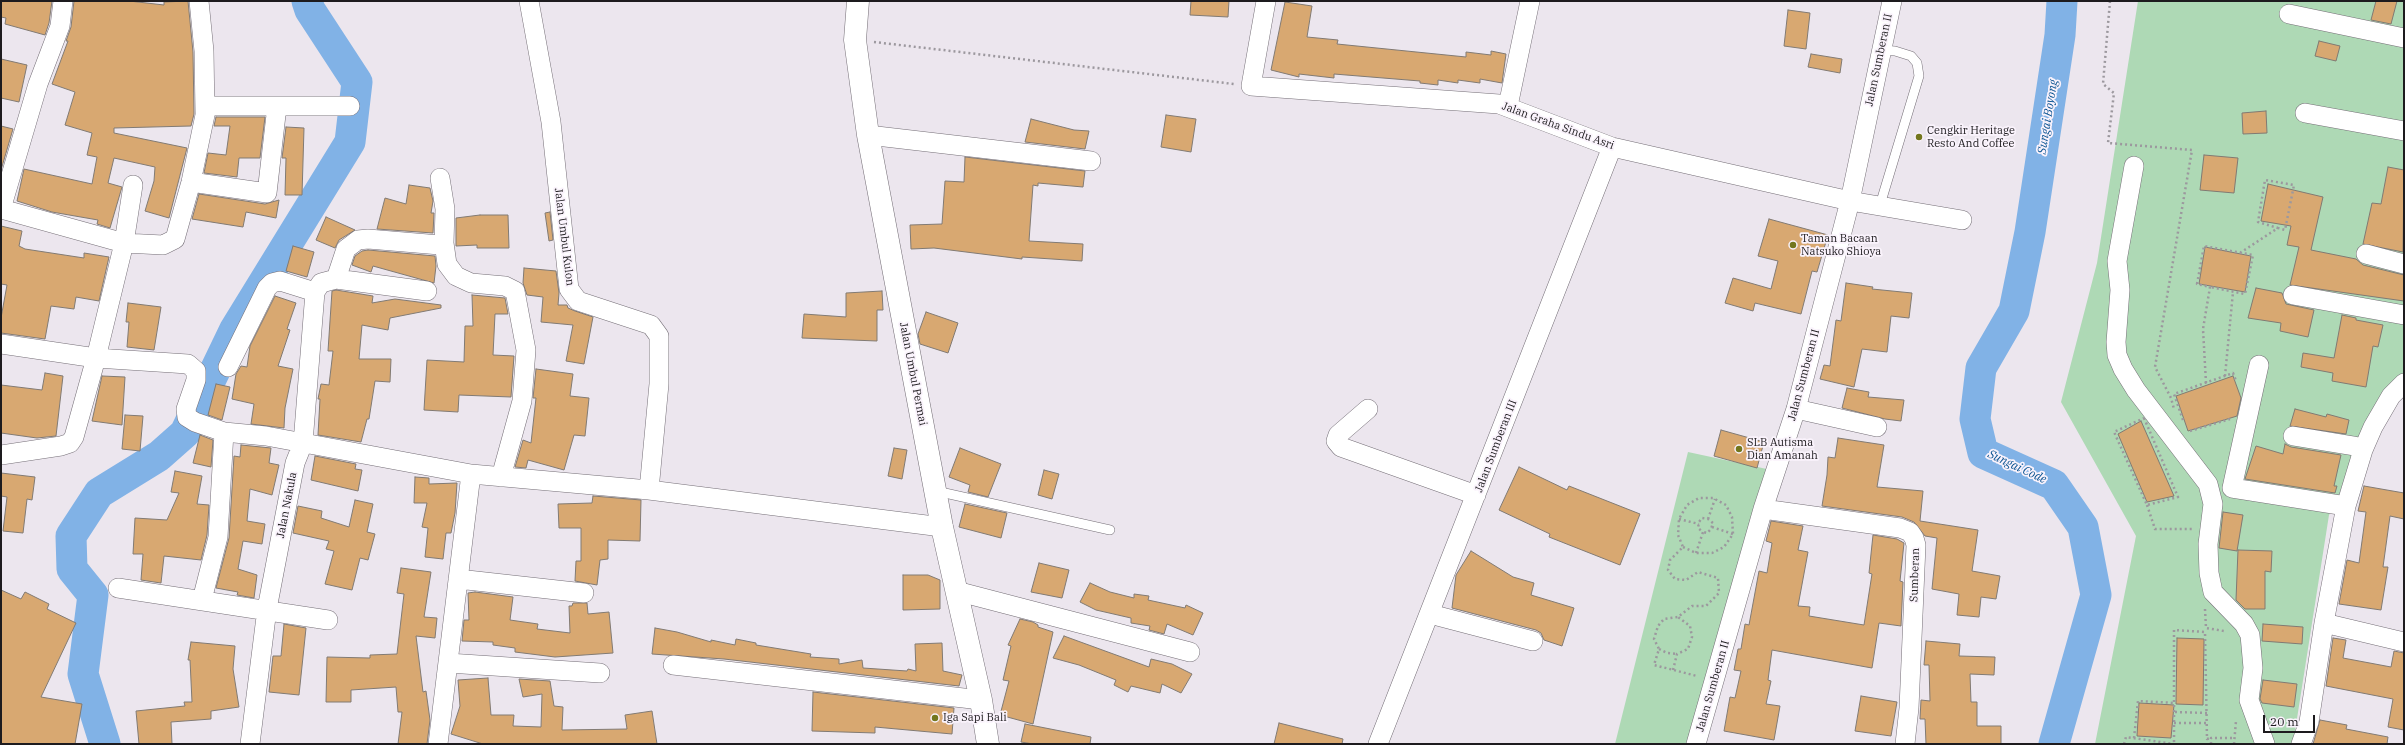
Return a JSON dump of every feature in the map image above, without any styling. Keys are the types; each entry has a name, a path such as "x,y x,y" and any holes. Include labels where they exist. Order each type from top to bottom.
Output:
{"main road":[{"name":"Jalan Umbul Permai","path":"858,1 855,40 868,135 942,527 981,700 988,744"}],"street":[{"path":"63,1 60,26 38,84 1,209 124,244 163,245 175,239 191,182 205,115 204,51 199,1"},
{"name":"Jalan Umbul Kulon","path":"529,1 551,122 570,289 578,301 651,325 659,336 659,384 649,490"},
{"path":"1251,86 1266,1"},
{"path":"1508,106 1530,1"},
{"name":"Jalan Sumberan II","path":"1696,744 1763,509 1796,409 1850,201 1892,1"},
{"path":"2289,14 2404,38"},
{"name":"Jalan Graha Sindu Asri","path":"1251,86 1489,102 1508,106 1612,147 1850,201 1962,220"},
{"path":"205,106 350,106"},
{"path":"191,182 267,193 277,106"},
{"path":"2304,113 2404,131"},
{"path":"868,135 1091,161"},
{"name":"Jalan Sumberan III","path":"1378,744 1612,147"},
{"path":"2134,166 2117,262 2120,290 2116,342 2117,355 2123,369 2136,390 2208,484 2213,504 2208,544 2209,573 2213,592 2244,624 2250,635 2253,668 2249,700 2265,744"},
{"path":"440,178 445,209 444,243 447,264 456,276 471,283 505,286 515,291 526,350 522,401 501,477"},
{"path":"1,455 46,449 70,443 76,434 124,244 133,185"},
{"path":"336,279 346,249 358,240 368,239 440,246 444,243"},
{"path":"2366,254 2404,264"},
{"path":"228,367 267,288 272,283 280,281 315,292 321,283 336,279 427,291"},
{"name":"Jalan Nakula","path":"250,744 267,610 295,463 303,443 315,292"},
{"path":"2293,295 2404,315"},
{"path":"1,344 96,358 188,364 196,372 196,380 186,409 191,419 224,432 303,443 471,474 649,490 942,527"},
{"path":"2259,365 2232,488 2346,506"},
{"path":"2301,744 2309,722 2324,623 2346,506 2363,450 2373,427 2391,396 2404,383"},
{"path":"1368,409 1338,435 1336,441 1341,447 1476,495"},
{"path":"1796,409 1877,427"},
{"path":"202,600 218,537 224,432"},
{"path":"2293,436 2354,446 2363,450"},
{"path":"438,744 471,474"},
{"name":"Sumberan","path":"1763,509 1900,528 1910,532 1914,538 1916,545 1910,693 1905,744"},
{"path":"458,579 584,593"},
{"path":"118,588 328,620"},
{"path":"956,591 1190,652"},
{"path":"1430,614 1533,641"},
{"path":"2324,623 2404,642"},
{"path":"448,663 600,673"},
{"path":"672,665 981,700"}],"lane":[{"path":"1880,205 1919,76 1917,63 1911,56 1896,51 1881,50"},
{"path":"935,490 1110,530"}],"path":[{"path":"2110,1 2103,84 2114,93 2108,143 2192,150 2155,367 2171,398"},
{"path":"855,40 1251,86"},
{"path":"2240,253 2278,228 2285,230 2294,185 2265,180 2258,222 2278,228"},
{"path":"2204,246 2252,255 2245,294 2210,287 2197,284 2204,246"},
{"path":"2206,383 2203,329 2210,287"},
{"path":"2225,376 2233,292"},
{"path":"2185,425 2174,394 2234,373 2238,387"},
{"path":"2147,505 2178,497 2144,418 2114,432 2147,505 2155,529 2200,529"},
{"path":"2184,432 2232,418"},
{"path":"1699,498 1715,499 1726,505 1732,517 1733,534 1724,547 1712,553 1696,553 1683,547 1678,535 1679,519 1686,505 1699,498"},
{"path":"1708,518 1715,499"},
{"path":"1702,518 1708,518 1713,523 1712,527 1707,533 1698,528 1699,524 1702,518"},
{"path":"1679,519 1699,524"},
{"path":"1712,527 1733,534"},
{"path":"1696,553 1703,532"},
{"path":"1683,547 1670,560 1668,570 1671,575 1675,579 1686,580 1698,572 1718,578 1719,593 1706,606 1692,606 1678,617 1664,619 1658,626 1654,639 1658,649 1654,666 1714,681"},
{"path":"2205,606 2207,739 2235,738"},
{"path":"1658,649 1667,653 1677,654 1688,649 1692,637 1690,626 1678,617"},
{"path":"2206,628 2232,632"},
{"path":"2124,744 2126,737 2174,743 2174,630 2205,632"},
{"path":"1673,670 1677,654"},
{"path":"2134,738 2138,701 2175,703"},
{"path":"2175,712 2207,713"},
{"path":"2234,744 2237,715"},
{"path":"2174,723 2207,723"},
{"path":"2211,738 2211,744"}],"green space":[{"path":"2138,1 2404,1 2404,383 2391,397 2329,515 2293,744 2095,744 2136,536 2061,402 2097,263"},
{"path":"1688,452 1776,471 1692,744 1615,744"}],"building":[{"path":"1,1 52,1 49,23 45,35 5,24 6,18 1,17"},
{"path":"74,1 129,1 164,5 164,2 188,1 193,52 194,114 191,126 114,128 114,133 187,148 169,218 145,211 154,181 155,167 114,158 108,183 122,187 110,228 97,224 98,220 52,212 17,201 24,169 92,184 97,157 87,155 92,133 65,125 75,92 52,84 68,41 66,41 71,27"},
{"path":"1191,1 1229,1 1228,17 1190,15"},
{"path":"2376,1 2397,1 2391,24 2371,20"},
{"path":"1285,2 1312,6 1307,37 1338,40 1337,44 1466,57 1466,52 1491,55 1491,51 1506,54 1502,83 1480,79 1480,83 1458,80 1458,83 1438,80 1438,85 1420,83 1420,81 1334,74 1334,78 1299,74 1299,77 1271,70"},
{"path":"1788,10 1810,13 1806,49 1784,46"},
{"path":"2319,41 2340,46 2336,61 2315,56"},
{"path":"1811,54 1842,59 1840,73 1808,67"},
{"path":"1,59 27,65 19,102 1,98"},
{"path":"2266,111 2267,133 2243,134 2242,113"},
{"path":"1166,115 1196,119 1191,152 1161,147"},
{"path":"216,117 265,117 260,158 239,158 237,177 204,173 208,153 226,155 230,126 214,126"},
{"path":"1031,119 1074,130 1089,131 1085,149 1025,142"},
{"path":"1,126 13,129 1,170"},
{"path":"286,127 304,128 302,195 285,195 286,158 282,158"},
{"path":"2204,155 2238,158 2234,193 2200,190"},
{"path":"965,157 1085,171 1083,187 1038,183 1038,186 1033,185 1029,241 1083,244 1082,261 1022,257 1022,259 934,248 911,249 910,225 942,224 945,181 964,182"},
{"path":"2388,167 2404,170 2403,252 2363,244 2372,203 2381,204"},
{"path":"2268,184 2323,197 2311,250 2356,259 2363,265 2404,275 2404,301 2290,285 2299,247 2287,245 2291,226 2261,221"},
{"path":"409,185 430,188 433,201 431,213 434,213 433,233 377,229 385,198 406,204"},
{"path":"199,194 265,204 279,200 276,218 246,212 243,227 192,219"},
{"path":"550,212 553,240 549,241 545,213"},
{"path":"480,215 508,215 509,248 477,248 477,245 456,246 456,218"},
{"path":"326,217 355,230 339,240 335,248 316,240"},
{"path":"1769,219 1828,235 1817,272 1812,271 1801,314 1755,303 1753,311 1725,303 1733,278 1771,289 1778,261 1758,256"},
{"path":"1,226 22,231 19,246 25,249 84,258 84,253 109,257 99,301 76,297 74,309 51,306 45,339 1,333 1,318 7,285 1,284"},
{"path":"293,246 314,252 307,277 286,271"},
{"path":"2205,247 2251,256 2245,292 2199,284"},
{"path":"368,250 435,256 436,266 434,283 373,266 371,272 352,265 355,256 362,251"},
{"path":"524,268 556,271 559,293 558,305 567,305 568,308 593,317 584,364 566,361 573,325 541,322 543,297 527,295 523,283"},
{"path":"1846,283 1873,287 1872,289 1912,293 1909,318 1891,316 1887,352 1862,349 1854,387 1820,379 1824,365 1830,366 1836,320 1841,321"},
{"path":"2256,288 2282,293 2286,304 2314,310 2308,337 2280,331 2281,323 2248,318"},
{"path":"336,290 373,296 372,303 395,299 441,305 441,308 390,318 388,330 362,325 359,359 391,359 390,382 375,381 369,419 367,419 361,442 318,435 320,399 318,399 321,384 329,385 333,351 328,351 332,291"},
{"path":"882,291 883,310 877,310 877,341 802,338 804,314 846,317 846,293"},
{"path":"472,295 505,298 508,314 495,314 493,355 514,356 511,397 459,395 458,412 424,410 427,360 464,362 465,326 473,326"},
{"path":"275,296 296,303 287,329 290,330 278,366 293,369 285,408 284,428 251,424 254,404 232,399 236,374 241,366 247,367 250,346"},
{"path":"128,303 161,307 154,350 127,347 129,322 126,322"},
{"path":"926,312 958,323 948,353 920,344 918,334"},
{"path":"2342,315 2356,318 2356,320 2383,325 2378,347 2373,346 2366,387 2332,381 2333,373 2301,367 2303,353 2334,358"},
{"path":"536,369 573,374 570,396 589,398 585,436 574,435 564,470 528,460 526,468 515,467 523,440 531,443 536,398 533,398"},
{"path":"45,373 63,376 56,436 37,438 1,433 1,385 42,390"},
{"path":"102,376 125,377 122,425 92,421"},
{"path":"2233,376 2241,398 2237,416 2188,431 2176,396"},
{"path":"216,384 230,387 222,420 208,415"},
{"path":"1847,388 1869,392 1868,397 1904,400 1901,421 1885,419 1842,408"},
{"path":"2295,409 2326,417 2327,414 2349,420 2346,434 2290,426"},
{"path":"125,415 143,416 140,451 122,449"},
{"path":"2141,421 2174,496 2147,502 2118,434"},
{"name":"SLB Autisma Dian Amanah","path":"1721,430 1764,442 1757,468 1714,456"},
{"path":"200,435 213,440 211,467 193,463"},
{"path":"1838,438 1884,445 1877,487 1923,491 1920,521 1978,530 1972,571 2000,576 1996,599 1981,597 1979,617 1957,615 1959,594 1932,589 1937,538 1925,536 1914,522 1902,517 1822,506 1828,457 1835,458"},
{"path":"2285,444 2291,447 2341,455 2334,486 2337,486 2335,493 2245,479 2256,446 2283,454"},
{"path":"241,445 271,448 269,463 279,465 272,495 250,489 247,521 265,524 262,544 243,541 238,569 257,575 254,598 237,595 238,592 216,588 229,538 234,456 240,457"},
{"path":"894,448 907,450 902,479 888,476"},
{"path":"960,448 1001,464 988,497 968,492 970,485 949,477"},
{"path":"315,456 356,464 355,469 362,470 358,491 311,480"},
{"path":"1519,467 1567,490 1569,486 1640,514 1620,565 1549,537 1550,534 1499,510"},
{"path":"1044,470 1059,474 1052,499 1038,495"},
{"path":"175,471 202,476 197,504 209,505 207,535 201,560 164,556 161,583 141,580 143,554 133,554 135,518 167,520 179,493 171,492"},
{"path":"1,473 35,477 32,500 27,499 23,533 3,531 7,497 1,496"},
{"path":"415,477 429,478 429,484 457,483 455,513 451,533 446,533 443,559 425,557 428,528 422,527 427,503 414,503"},
{"path":"2364,486 2404,493 2404,519 2390,516 2383,567 2388,567 2381,610 2339,604 2347,560 2359,563 2366,512 2358,511"},
{"path":"593,496 641,500 640,541 608,540 608,559 600,560 597,585 575,581 576,561 581,561 581,528 559,528 558,504 592,503"},
{"path":"355,500 373,504 367,532 375,534 368,560 360,558 352,590 325,584 334,551 326,549 329,541 293,533 298,506 322,511 321,518 349,527"},
{"path":"965,504 1007,513 1001,538 959,527"},
{"path":"2223,512 2243,515 2237,551 2219,548"},
{"path":"1771,521 1803,526 1798,550 1808,552 1798,606 1810,607 1809,616 1864,625 1872,574 1869,573 1873,535 1897,539 1904,543 1900,581 1903,582 1901,626 1879,623 1872,668 1772,650 1768,680 1771,681 1766,704 1780,706 1774,740 1724,731 1730,697 1735,698 1741,671 1734,670 1738,649 1741,649 1745,624 1749,625 1759,571 1767,573 1772,543 1766,541"},
{"path":"2238,550 2272,551 2271,572 2265,571 2265,609 2245,609 2236,600"},
{"path":"1471,551 1513,577 1534,583 1531,595 1574,608 1562,646 1544,640 1541,633 1536,630 1452,608 1456,575"},
{"path":"1039,563 1069,570 1062,598 1031,592"},
{"path":"401,568 431,572 424,617 437,618 435,638 416,636 423,692 426,691 430,720 427,744 398,744 402,712 398,712 396,687 351,690 351,702 326,702 327,657 370,658 370,655 397,654 404,594 397,593"},
{"path":"903,575 928,575 940,580 940,609 903,610"},
{"path":"1090,583 1110,592 1134,598 1134,594 1149,596 1148,600 1185,608 1186,605 1203,613 1193,635 1167,624 1164,634 1149,630 1150,626 1131,623 1131,618 1096,610 1080,602"},
{"path":"1,590 21,599 25,592 49,604 47,609 76,623 41,697 82,704 75,744 1,744"},
{"path":"475,592 513,597 510,620 538,624 537,629 570,633 569,606 572,606 573,603 587,603 588,614 609,612 613,653 555,657 515,652 515,648 493,645 493,642 462,641 464,620 469,620 468,593"},
{"path":"1020,619 1033,622 1038,625 1038,627 1053,632 1033,724 1000,715 1009,681 1003,680 1011,646 1008,645"},
{"path":"284,624 306,628 299,695 269,692 273,656 281,656"},
{"path":"2263,624 2303,627 2302,644 2262,641"},
{"path":"655,628 677,632 711,642 711,640 735,645 736,639 756,643 756,645 811,654 810,657 839,659 839,664 862,660 863,668 907,671 908,669 916,671 915,644 942,643 943,671 962,675 959,686 724,659 652,654"},
{"path":"1064,636 1149,667 1151,659 1172,664 1192,674 1181,693 1162,684 1160,693 1131,686 1128,692 1114,685 1116,680 1079,665 1053,658"},
{"path":"2177,638 2204,639 2203,705 2176,704"},
{"path":"2333,638 2346,640 2343,658 2391,667 2394,651 2404,653 2404,730 2388,727 2393,699 2326,686"},
{"path":"1926,641 1960,644 1959,656 1995,657 1994,675 1970,674 1971,702 1977,702 1977,726 2001,726 2001,744 1926,744 1925,719 1920,719 1921,700 1930,701 1929,665 1924,665"},
{"path":"191,642 235,646 233,669 239,707 211,711 211,719 171,722 172,744 139,744 136,711 185,706 184,702 192,702 190,660 188,660"},
{"path":"488,678 491,715 514,715 513,726 541,727 542,694 523,697 519,679 550,681 554,706 563,707 562,730 627,729 625,715 652,711 657,744 483,744 451,734 460,706 458,680"},
{"path":"2263,680 2297,684 2294,707 2262,703 2260,699"},
{"path":"813,692 954,708 952,734 875,727 875,733 812,731"},
{"path":"1861,696 1897,702 1891,736 1855,731"},
{"path":"2139,703 2174,705 2171,738 2137,736"},
{"path":"2320,720 2347,725 2346,729 2388,737 2387,744 2313,744"},
{"path":"1279,723 1343,739 1342,744 1274,744"},
{"path":"1025,724 1091,737 1090,744 1033,744 1021,742"}],"waterway":[{"path":"105,744 83,674 93,595 72,569 71,536 99,493 159,456 185,433 235,329 350,142 357,82 310,10 307,1"},
{"name":"Sungai Code","path":"2054,744 2096,595 2083,527 2054,485 1983,453 1975,419 1981,368 2014,311 2030,232 2060,35 2062,1"}],"place":[{"name":"Cengkir Heritage Resto And Coffee","path":"1919,137"},
{"name":"Taman Bacaan Natsuko Shioya","path":"1793,245"},
{"name":"SLB Autisma Dian Amanah","path":"1739,449"},
{"name":"Iga Sapi Bali","path":"935,718"}],"water label":[{"name":"Sungai Boyong","path":"2048,117"}]}
